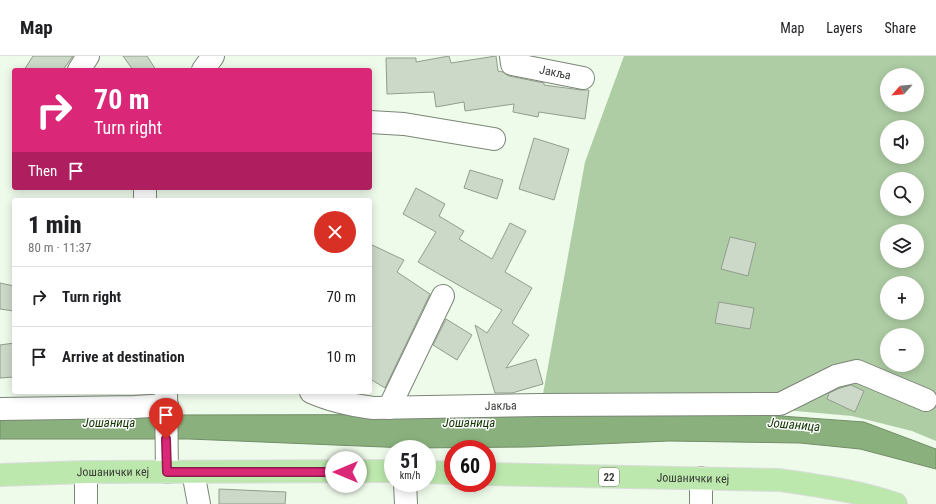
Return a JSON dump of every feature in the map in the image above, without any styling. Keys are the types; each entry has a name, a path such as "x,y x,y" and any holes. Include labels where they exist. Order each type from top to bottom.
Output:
{"main road":[{"name":"Јошанички кеј","path":"0,475 86,472 167,463 193,472 384,471"},
{"name":"Јошанички кеј","path":"496,474 780,480 828,487 880,498 896,504"}],"street":[{"path":"80,68 88,56"},
{"path":"204,68 213,56"},
{"name":"Јакља","path":"511,56 512,64 583,78"},
{"path":"372,122 404,124 494,139"},
{"path":"389,408 443,296"},
{"name":"Јакља","path":"316,394 335,402 351,406 372,408 542,405 780,404 836,376 857,371 926,400"},
{"path":"0,409 134,407 166,403 167,463"},
{"path":"86,472 86,504"},
{"path":"193,472 199,504"},
{"path":"701,478 701,504"},
{"path":"405,492 406,504"}],"shaded area":[{"path":"624,56 936,56 936,441 912,431 852,416 761,408 541,405 585,162"}],"water":[{"name":"Јошаница","path":"753,414 864,422 936,449 936,469 860,449 800,443 669,441 496,447 496,440 444,440 444,448 436,448 436,440 384,440 384,447 189,439 0,439 0,417 179,415"}],"building":[{"path":"33,56 73,56 64,68 25,68"},
{"path":"123,56 147,56 155,68 132,68"},
{"path":"449,56 451,63 496,56 498,71 509,76 544,83 544,85 589,90 585,119 539,112 538,117 513,112 514,104 465,111 464,102 436,107 434,92 387,94 386,58 416,58 416,62"},
{"path":"534,138 569,149 554,200 519,189"},
{"path":"470,170 503,180 497,199 464,188"},
{"path":"416,188 445,204 439,216 464,231 459,239 492,259 510,223 526,231 505,272 532,288 512,323 529,335 506,368 536,359 543,384 512,393 495,393 475,325 487,333 502,310 418,262 436,232 403,214"},
{"path":"730,237 756,243 748,276 721,269"},
{"path":"372,245 404,260 397,272 430,294 385,388 372,380"},
{"path":"0,283 12,286 12,311 0,309"},
{"path":"719,302 754,308 750,329 715,323"},
{"path":"446,319 472,335 457,360 433,345"},
{"path":"12,343 12,377 0,378 0,345"},
{"path":"851,385 864,391 855,412 827,399 829,393"},
{"path":"219,489 286,492 285,504 219,504"}],"route":[{"path":"166,439 167,472 346,472"}]}
